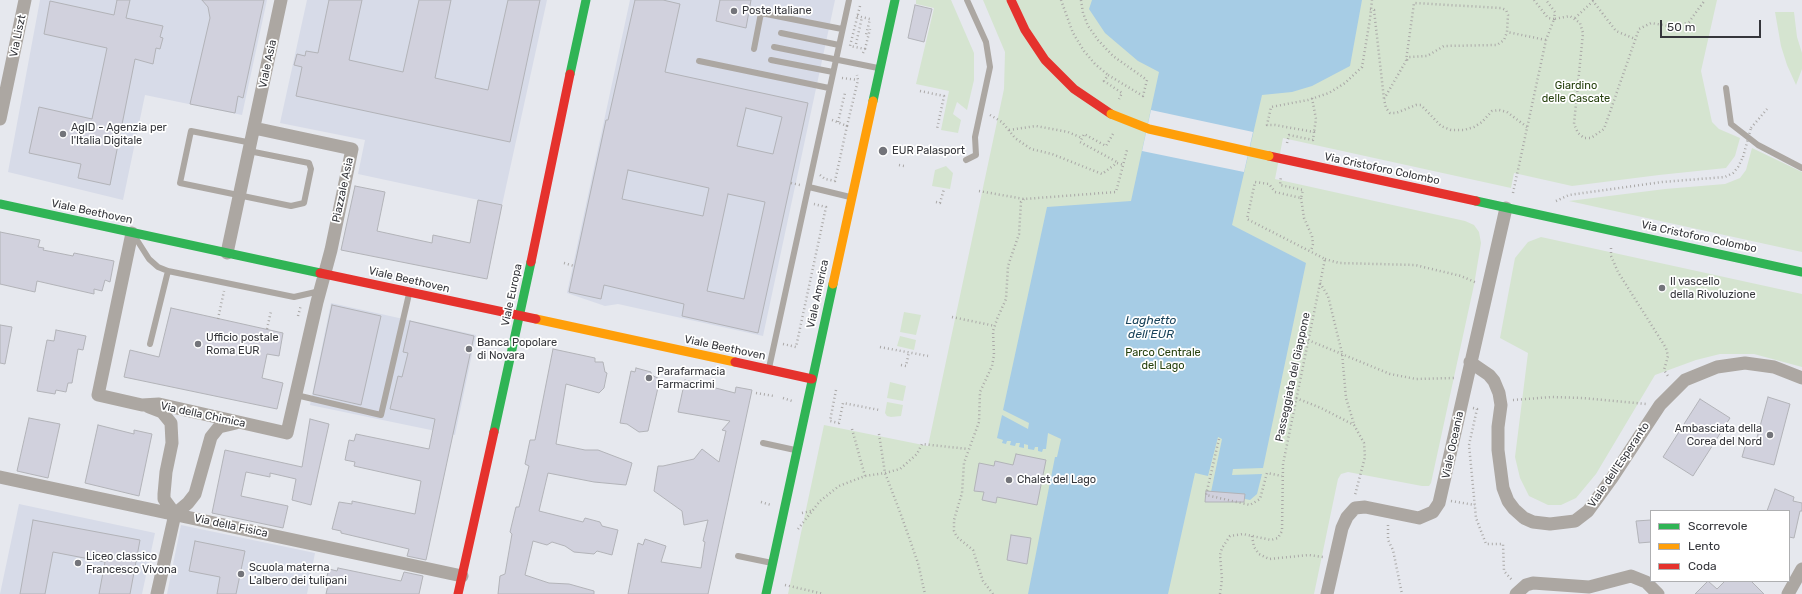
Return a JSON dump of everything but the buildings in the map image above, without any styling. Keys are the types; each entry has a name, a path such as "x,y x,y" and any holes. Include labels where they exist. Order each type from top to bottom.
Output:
{"street":[{"name":"Via Liszt","path":"0,119 26,0"},
{"name":"Viale Asia","path":"254,128 281,0"},
{"name":"Viale Europa","path":"458,594 520,316 586,0"},
{"name":"Viale America","path":"766,594 895,0"},
{"name":"Via Cristoforo Colombo","path":"1011,0 1025,30 1045,60 1074,89 1111,114 1149,129 1802,272"},
{"path":"227,253 254,128"},
{"name":"Piazzale Asia","path":"254,128 352,149 325,273"},
{"name":"Viale Beethoven","path":"0,204 812,379"},
{"name":"Viale Oceania","path":"1350,513 1355,508 1362,507 1416,518 1426,516 1435,510 1440,500 1506,208"},
{"name":"Via della Chimica","path":"132,233 98,396 142,404 159,404 287,433 325,273"},
{"name":"Viale dell'Esperanto","path":"1470,362 1487,373 1494,381 1501,402 1497,445 1500,470 1506,495 1514,509 1524,518 1533,522 1550,524 1575,521 1588,511 1612,478 1660,405 1685,380 1703,372 1725,366 1752,363 1781,369 1802,378"},
{"path":"142,404 162,412 171,422 172,442 166,472 164,499 175,514"},
{"path":"157,594 175,514 188,503 194,494 207,444 214,432 226,425 240,423"},
{"name":"Via della Fisica","path":"0,477 462,576"},
{"path":"1328,594 1342,528 1350,513"},
{"path":"1788,594 1802,569"},
{"path":"1518,592 1533,583 1590,587 1631,576 1646,582 1658,594"}],"lane":[{"path":"769,370 849,0"},
{"path":"966,160 976,154 975,138 982,111 990,61 986,42 967,0"},
{"path":"754,49 761,13 842,30"},
{"path":"781,33 839,45"},
{"path":"774,47 880,69"},
{"path":"771,60 833,72"},
{"path":"699,61 829,88"},
{"path":"1726,88 1731,124 1758,145 1802,168"},
{"path":"191,131 250,147 309,163 311,169 304,203 292,206 180,183 191,131"},
{"path":"809,187 851,197"},
{"path":"132,233 149,259 158,267 168,271 294,297 320,291"},
{"path":"150,344 168,271"},
{"path":"296,395 381,415 409,293"},
{"path":"763,443 797,450"},
{"path":"738,556 772,563"}],"path":[{"path":"1061,0 1072,33 1095,64 1108,75 1143,96 1147,80 1113,56 1098,40 1088,26 1083,14 1081,0"},
{"path":"1314,132 1267,125 1271,107 1329,93 1345,83 1362,67 1372,0"},
{"path":"1534,0 1548,18 1554,19 1570,16 1575,18 1580,23 1583,33 1574,124 1578,133 1584,138 1591,138 1604,129 1639,29 1646,25 1657,23 1675,27 1689,22 1705,0"},
{"path":"1517,174 1546,40 1554,19 1555,12 1546,0"},
{"path":"1575,18 1593,0 1616,31 1635,39"},
{"path":"1384,99 1409,57 1427,56 1444,46 1496,45 1504,40 1507,32 1508,15 1506,10 1501,8 1414,3 1406,61"},
{"path":"860,6 850,46 870,52"},
{"path":"1370,9 1374,10 1384,99 1386,108 1390,113 1396,113 1416,105 1421,105 1441,126 1451,130 1464,130 1474,127 1482,122 1492,112 1499,110 1507,112 1527,127"},
{"path":"857,16 870,19 866,35 868,35"},
{"path":"856,44 862,17"},
{"path":"862,55 870,29"},
{"path":"1507,32 1546,40"},
{"path":"818,174 825,179 835,181 858,80 857,75"},
{"path":"1108,75 1104,81 1122,94 1119,100"},
{"path":"840,84 842,77 858,80"},
{"path":"920,91 944,96 937,129"},
{"path":"838,122 845,93"},
{"path":"1287,143 1289,135 1313,140 1316,119 1312,98"},
{"path":"1569,195 1662,182 1725,177 1733,173 1738,167 1751,128 1767,109"},
{"path":"982,111 996,117 1026,147 1052,154 1102,174 1117,163"},
{"path":"834,114 832,121 847,126"},
{"path":"1009,130 1036,126 1068,132 1082,138"},
{"path":"1113,134 1106,146 1084,134 1080,142 1117,163 1124,165"},
{"path":"979,190 1024,199 1116,192 1127,150"},
{"path":"899,165 904,166"},
{"path":"1281,176 1280,185 1302,190 1301,198 1304,218 1312,236 1313,244 1311,251"},
{"path":"1301,198 1275,192 1269,184 1254,182 1247,219 1325,259 1339,263 1415,265 1461,276 1477,282"},
{"path":"936,202 940,203 944,189"},
{"path":"993,594 983,581 973,550 957,537 954,531 954,520 962,493 964,463 968,449 980,422 980,392 992,366 995,326 1006,299 1008,266 1019,234 1021,202 1024,199"},
{"path":"781,344 796,347 828,200"},
{"path":"811,203 826,207"},
{"path":"1611,248 1610,256 1618,272 1666,348 1668,356 1664,370 1668,376"},
{"name":"Passeggiata del Giappone","path":"1220,594 1222,579 1220,555 1222,548 1230,536 1243,534 1271,540 1278,538 1282,531 1282,476 1296,398 1325,259"},
{"path":"564,263 574,266"},
{"path":"1320,283 1328,296 1342,353 1346,398 1354,425 1364,444 1365,457 1350,513"},
{"path":"218,319 224,290"},
{"path":"267,329 271,311"},
{"path":"952,317 995,326"},
{"path":"1308,340 1342,353 1370,368 1390,374 1416,379 1467,378"},
{"path":"880,347 928,356"},
{"path":"901,365 906,366 909,352"},
{"path":"836,390 830,421 839,423 843,403 879,410"},
{"path":"756,393 774,396"},
{"path":"1501,402 1518,399 1552,397 1660,405"},
{"path":"783,398 792,400"},
{"path":"1296,398 1321,408 1354,425"},
{"path":"1461,405 1477,409 1469,445 1476,518 1486,544 1503,544 1504,571 1518,592"},
{"path":"852,429 865,476"},
{"path":"878,434 885,473 918,563 925,594"},
{"path":"1219,439 1206,495 1250,505 1260,499 1266,473 1282,476"},
{"path":"798,529 812,511 839,486 865,476 900,469 917,454 922,444 968,449"},
{"path":"761,502 771,505"},
{"path":"1457,502 1475,504"},
{"path":"802,513 812,511"},
{"path":"1389,512 1388,540 1393,550 1402,594"},
{"path":"1252,536 1252,543 1259,554 1269,559 1309,555 1335,560"},
{"path":"785,585 824,594"}],"shaded area":[{"path":"40,0 267,0 242,115 145,95 123,200 8,172"},
{"path":"307,0 547,0 502,205 358,174 365,140 280,123"},
{"path":"630,0 835,0 763,336 618,304 605,306 567,293"},
{"path":"331,303 476,335 455,435 310,405"},
{"name":"Liceo classico Francesco Vivona","path":"19,504 155,533 142,594 0,594"},
{"name":"Scuola materna L'albero dei tulipani","path":"181,525 315,553 307,594 167,594"}],"green space":[{"path":"916,0 951,0 974,53 974,80 967,110 957,102 953,114 961,120 958,133 941,130 949,91 916,84 934,8 916,4"},
{"name":"Parco Centrale del Lago","path":"983,0 1717,0 1701,71 1712,122 1719,129 1740,138 1735,156 1726,168 1572,186 1514,173 1511,188 1283,138 1275,179 1465,221 1474,225 1479,232 1481,243 1474,285 1431,483 1429,486 1422,486 1348,472 1341,474 1338,479 1314,594 788,594 824,425 928,446 1004,89 1005,52"},
{"path":"1775,12 1794,12 1797,37 1802,53 1802,69 1796,85 1787,65 1781,46"},
{"path":"1752,148 1802,172 1802,252 1569,201 1665,189 1725,184 1740,178 1746,170"},
{"path":"946,166 953,173 950,189 932,186 935,170"},
{"path":"1541,237 1802,294 1802,367 1754,354 1720,354 1696,360 1655,375 1596,474 1576,498 1561,505 1548,505 1529,496 1520,478 1515,457 1528,353 1500,338 1515,258 1528,242"},
{"path":"904,312 921,315 916,335 900,332"},
{"path":"900,336 916,340 914,350 897,346"},
{"path":"890,382 906,386 903,401 887,398"},
{"path":"887,402 903,405 901,416 887,416 885,413"}],"water":[{"name":"Laghetto dell'EUR","path":"1092,0 1362,0 1350,66 1312,86 1292,92 1262,95 1232,225 1306,263 1263,468 1233,469 1232,475 1262,474 1257,494 1250,500 1211,492 1222,439 1218,437 1208,476 1195,473 1168,594 1028,594 1055,457 1057,457 1061,439 1048,433 1046,449 1043,449 1042,452 1038,451 1038,447 1035,447 1034,450 1028,449 1028,445 1024,444 1024,448 1019,447 1020,443 1016,443 1015,446 1010,445 1011,441 1007,441 1006,444 1002,443 1003,440 997,438 1002,415 1028,429 1029,423 1003,410 1047,207 1131,201 1159,72 1138,61 1105,33 1089,9"}],"pier":[{"path":"1151,110 1253,132 1244,172 1142,151"}],"traffic: fast":[{"path":"570,74 586,0"},
{"path":"873,101 895,0"},
{"path":"1476,201 1802,272"},
{"path":"0,204 320,273"},
{"path":"494,432 531,262"},
{"path":"766,594 833,284"}],"traffic: slow":[{"path":"833,284 873,101"},
{"path":"1111,114 1149,129 1269,156"},
{"path":"536,319 735,362"}],"traffic: jam":[{"path":"1011,0 1025,30 1045,60 1074,89 1111,114"},
{"path":"531,262 570,74"},
{"path":"1269,156 1476,201"},
{"path":"320,273 536,319"},
{"path":"735,362 812,379"},
{"path":"458,594 494,432"}],"place":[{"name":"Poste Italiane","path":"734,11"},
{"name":"AgID - Agenzia per l'Italia Digitale","path":"63,134"},
{"name":"EUR Palasport","path":"883,151"},
{"name":"Il vascello della Rivoluzione","path":"1662,288"},
{"name":"Ufficio postale Roma EUR","path":"198,344"},
{"name":"Banca Popolare di Novara","path":"469,349"},
{"name":"Parafarmacia Farmacrimi","path":"649,378"},
{"name":"Ambasciata della Corea del Nord","path":"1770,435"},
{"name":"Chalet del Lago","path":"1009,480"},
{"name":"Liceo classico Francesco Vivona","path":"78,563"},
{"name":"Scuola materna L'albero dei tulipani","path":"241,574"}],"park label":[{"name":"Giardino delle Cascate","path":"1576,92"}]}
